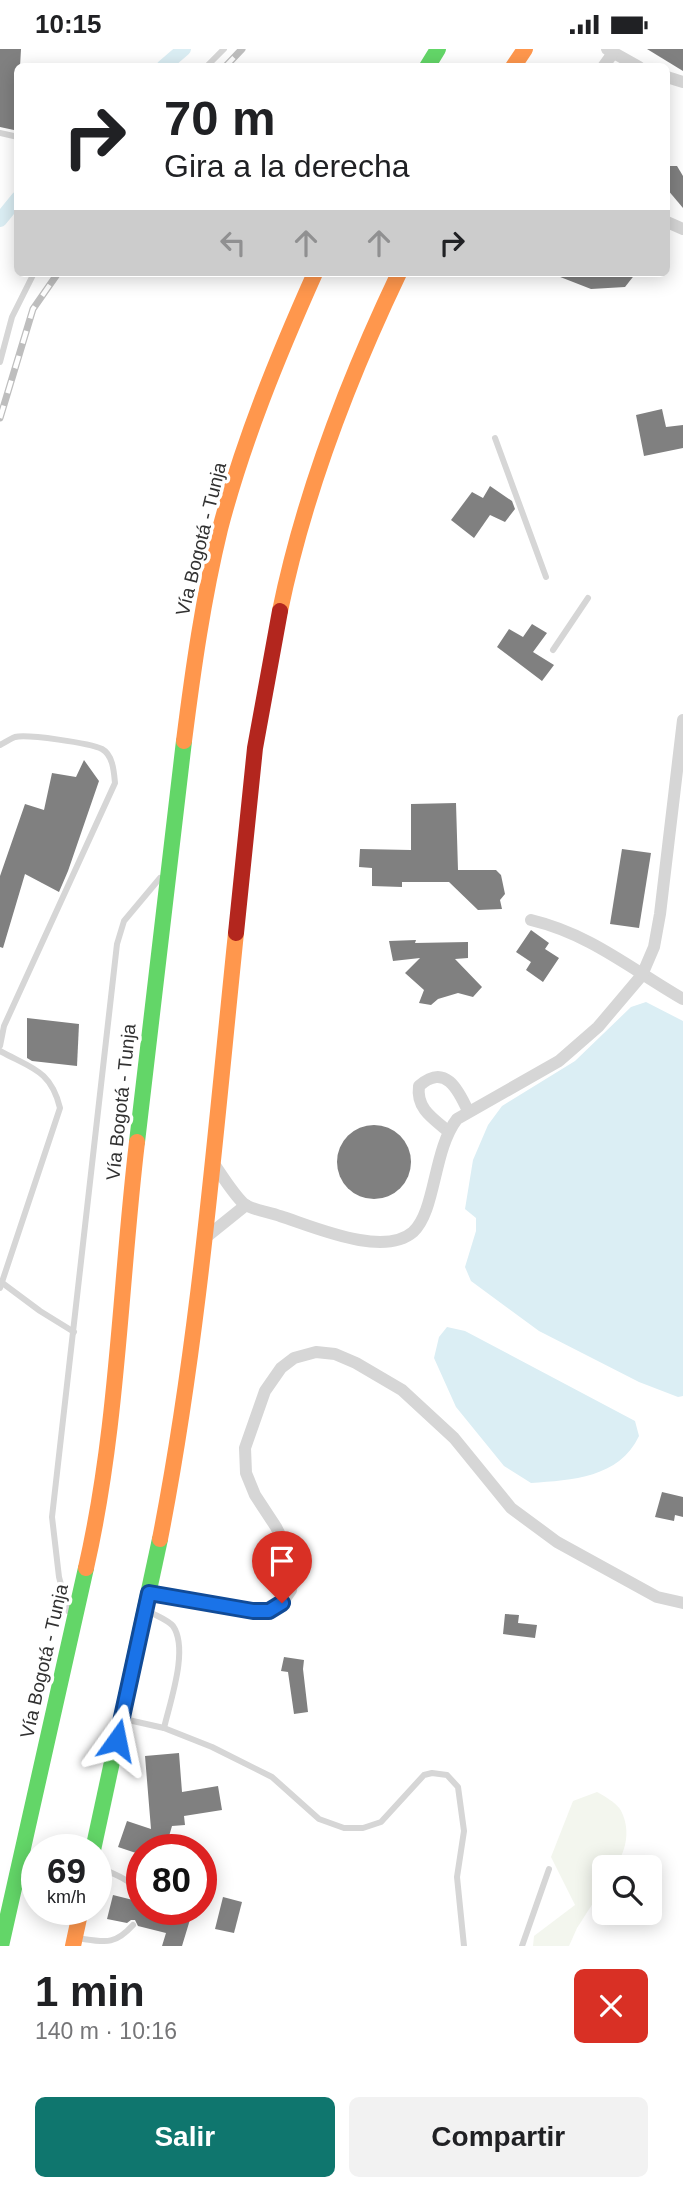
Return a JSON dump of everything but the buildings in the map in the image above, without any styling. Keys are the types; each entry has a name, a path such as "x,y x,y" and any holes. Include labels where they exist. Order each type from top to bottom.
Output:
{"highway":[{"name":"Vía Bogotá - Tunja","path":"1,1946 89,1557 101,1487 120,1340 136,1148 194,665 208,584 221,527 257,412 313,277"},
{"path":"96,1834 177,1451 204,1238 256,748 279,618 319,466 375,324 397,277"}],"street":[{"path":"610,51 632,63"},
{"path":"211,1160 246,1205 357,1240 383,1242 398,1240 412,1233 422,1220 448,1131 457,1119 559,1061 598,1027 642,975 654,947 660,914 683,720"},
{"path":"531,920 556,926 600,946 683,999"},
{"path":"448,1131 421,1106 419,1086 427,1078 438,1076 446,1079 456,1088 468,1111"},
{"path":"204,1238 246,1205"},
{"path":"147,1601 269,1611 282,1603 291,1590 293,1574 288,1551 254,1495 246,1473 245,1448 265,1391 281,1368 294,1358 316,1352 335,1354 356,1363 402,1390 454,1438 511,1508 556,1542 657,1597 683,1603"}],"lane":[{"path":"210,63 224,49"},
{"path":"0,362 12,317 32,277"},
{"path":"495,438 546,577"},
{"path":"553,650 588,598"},
{"path":"0,745 14,737 30,737 102,749 111,758 116,783 2,1025 0,1049 47,1077 56,1092 60,1108 1,1284 74,1332"},
{"path":"73,1628 59,1577 52,1517 117,944 124,921 170,866"},
{"path":"147,1601 172,1624 178,1638 180,1654 164,1728"},
{"path":"121,1719 164,1728 212,1747 272,1777 319,1819 344,1828 363,1828 381,1822 424,1775 447,1775 458,1787 464,1831 457,1877 464,1946"},
{"path":"523,1946 549,1870"},
{"path":"74,1942 112,1942 123,1938 133,1925"}],"shaded area":[{"path":"646,1002 683,1021 683,1396 678,1397 639,1382 539,1331 471,1281 465,1267 476,1231 476,1218 465,1209 473,1160 488,1125 502,1106 575,1061 631,1007"},
{"path":"447,1327 465,1331 635,1421 639,1436 630,1450 607,1469 578,1478 531,1483 504,1466 456,1407 434,1358 439,1337"},
{"path":"597,1792 609,1799 620,1809 623,1816 626,1839 621,1855 592,1855 592,1905 569,1946 533,1946 534,1936 575,1905 551,1857 573,1801"}],"waterway":[{"path":"168,63 184,49"},
{"path":"0,220 14,203"}],"railway":[{"path":"229,63 242,49"},
{"path":"0,418 33,309 55,277"}],"traffic: fast":[{"path":"429,63 438,49"},
{"path":"137,1142 184,741"},
{"path":"96,1834 160,1539"},
{"path":"1,1946 86,1568"}],"traffic: slow":[{"path":"516,63 525,49"},
{"path":"184,741 204,608 229,496 262,399 313,277"},
{"path":"280,611 302,524 329,438 397,277"},
{"path":"160,1539 196,1313 236,933"},
{"path":"86,1568 97,1515 112,1409 137,1142"},
{"path":"73,1946 78,1925"}],"traffic: jam":[{"path":"236,933 255,748 280,611"}],"route":[{"path":"117,1740 149,1593 253,1611 269,1611 282,1603"}]}
